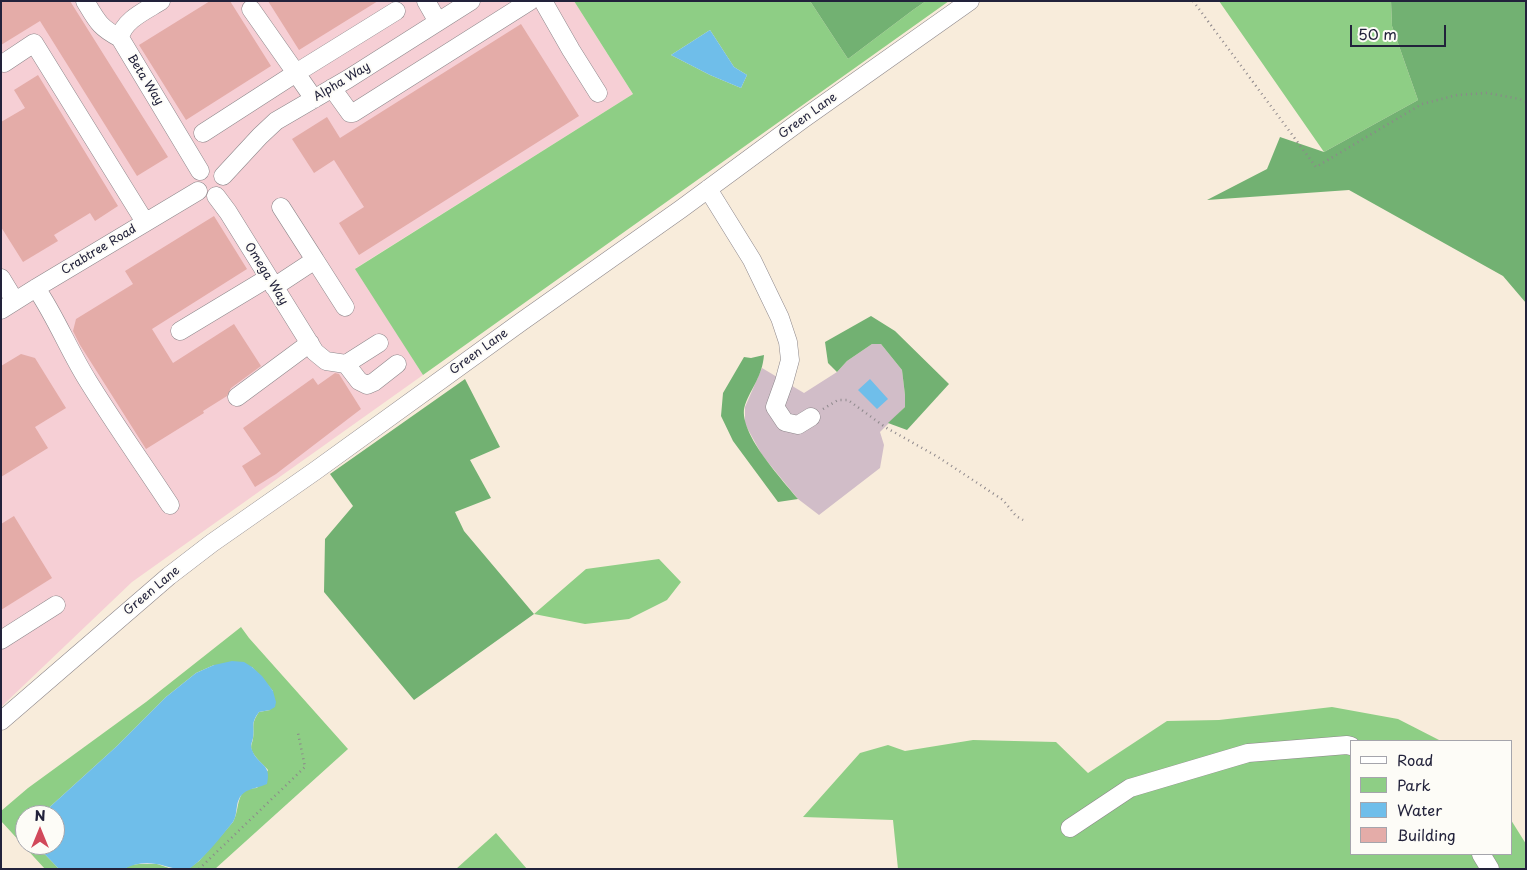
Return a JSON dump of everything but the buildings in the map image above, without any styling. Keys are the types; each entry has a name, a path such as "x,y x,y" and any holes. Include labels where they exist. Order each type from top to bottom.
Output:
{"street":[{"path":"91,3 99,23 106,30 120,38 121,33 130,22 161,1"},
{"path":"426,1 438,22"},
{"name":"Alpha Way","path":"223,176 276,121 471,1"},
{"path":"332,88 346,109 353,113 530,1"},
{"path":"544,1 571,50 598,92"},
{"name":"Green Lane","path":"1,721 169,576 212,543 970,1"},
{"path":"252,9 314,98"},
{"path":"203,133 396,11"},
{"name":"Beta Way","path":"120,38 200,171"},
{"path":"4,63 34,43 145,222"},
{"path":"210,167 216,168 223,176 224,187 216,196 205,196 198,191 195,183 200,171 210,167"},
{"path":"708,189 752,260 780,318 788,342 790,360 775,407 785,422 798,425 811,417"},
{"name":"Crabtree Road","path":"8,305 198,191"},
{"name":"Omega Way","path":"216,196 228,212 313,348"},
{"path":"281,207 345,307"},
{"path":"180,331 314,260"},
{"path":"1,278 8,305"},
{"path":"36,288 48,305 87,380 170,505"},
{"path":"237,397 313,348 326,361 346,364 379,343"},
{"path":"346,364 359,380 367,385 374,382 397,364"},
{"path":"1,640 56,605"},
{"path":"1070,828 1130,788 1248,753 1350,746"},
{"path":"1482,855 1490,869"}],"path":[{"path":"1193,1 1316,168 1422,104 1457,95 1487,93 1520,99 1526,102"},
{"path":"811,417 838,400 848,400 885,427 938,457 1004,500 1016,516 1023,520"},
{"path":"199,869 305,766 298,733"}],"shaded area":[{"path":"1,1 574,1 633,94 356,268 423,375 132,582 1,707"},
{"path":"872,344 881,344 902,370 905,407 880,432 884,445 880,468 819,515 798,499 762,455 745,424 745,407 762,368 804,393 837,372 847,361"}],"green space":[{"path":"574,1 810,1 848,59 926,1 949,1 423,375 355,269 633,94","holes":["710,30 734,67 747,75 741,88 671,55"]},
{"path":"810,1 926,1 848,59"},
{"path":"1219,1 1391,1 1392,26 1418,100 1324,152"},
{"path":"1391,1 1526,1 1526,303 1503,276 1349,190 1207,200 1267,169 1280,137 1324,152 1418,100 1392,26"},
{"path":"871,316 895,331 949,384 907,430 888,423 905,407 905,395 902,370 881,344 872,344 847,361 837,372 828,363 825,342"},
{"path":"764,355 759,375 745,405 744,416 747,428 762,454 798,499 778,502 733,441 721,416 723,393 744,357 751,358"},
{"path":"465,379 500,447 470,460 491,498 455,512 464,531 534,614 414,700 324,592 325,539 353,506 330,474"},
{"path":"659,559 681,582 667,600 629,619 585,624 534,614 586,569"},
{"path":"241,627 348,749 215,869 188,869 199,861 233,822 241,795 245,791 257,788 268,770 255,756 251,746 255,720 259,712 270,710 273,691 252,667 214,665 196,673 166,697 117,746 52,805 15,805 15,836 1,821 1,811 28,788 146,702"},
{"path":"1332,707 1398,719 1439,740 1350,740 1350,855 1512,855 1512,822 1526,844 1526,869 898,869 893,820 803,817 860,753 888,745 905,751 973,740 1056,742 1088,773 1167,721 1219,720"},
{"path":"496,833 527,869 456,869"},
{"path":"32,855 46,855 59,869 45,869"},
{"path":"157,864 172,869 124,869 130,865"}],"water":[{"path":"710,30 734,67 747,75 741,88 671,55"},
{"path":"870,379 888,399 877,409 858,390"},
{"path":"232,661 244,662 262,676 273,691 276,702 275,707 259,712 256,716 251,745 255,755 268,772 267,784 248,790 241,796 233,822 205,855 188,869 176,869 149,863 134,865 124,869 59,869 46,855 65,855 65,805 52,805 117,746 166,697 196,673 214,665"}]}
